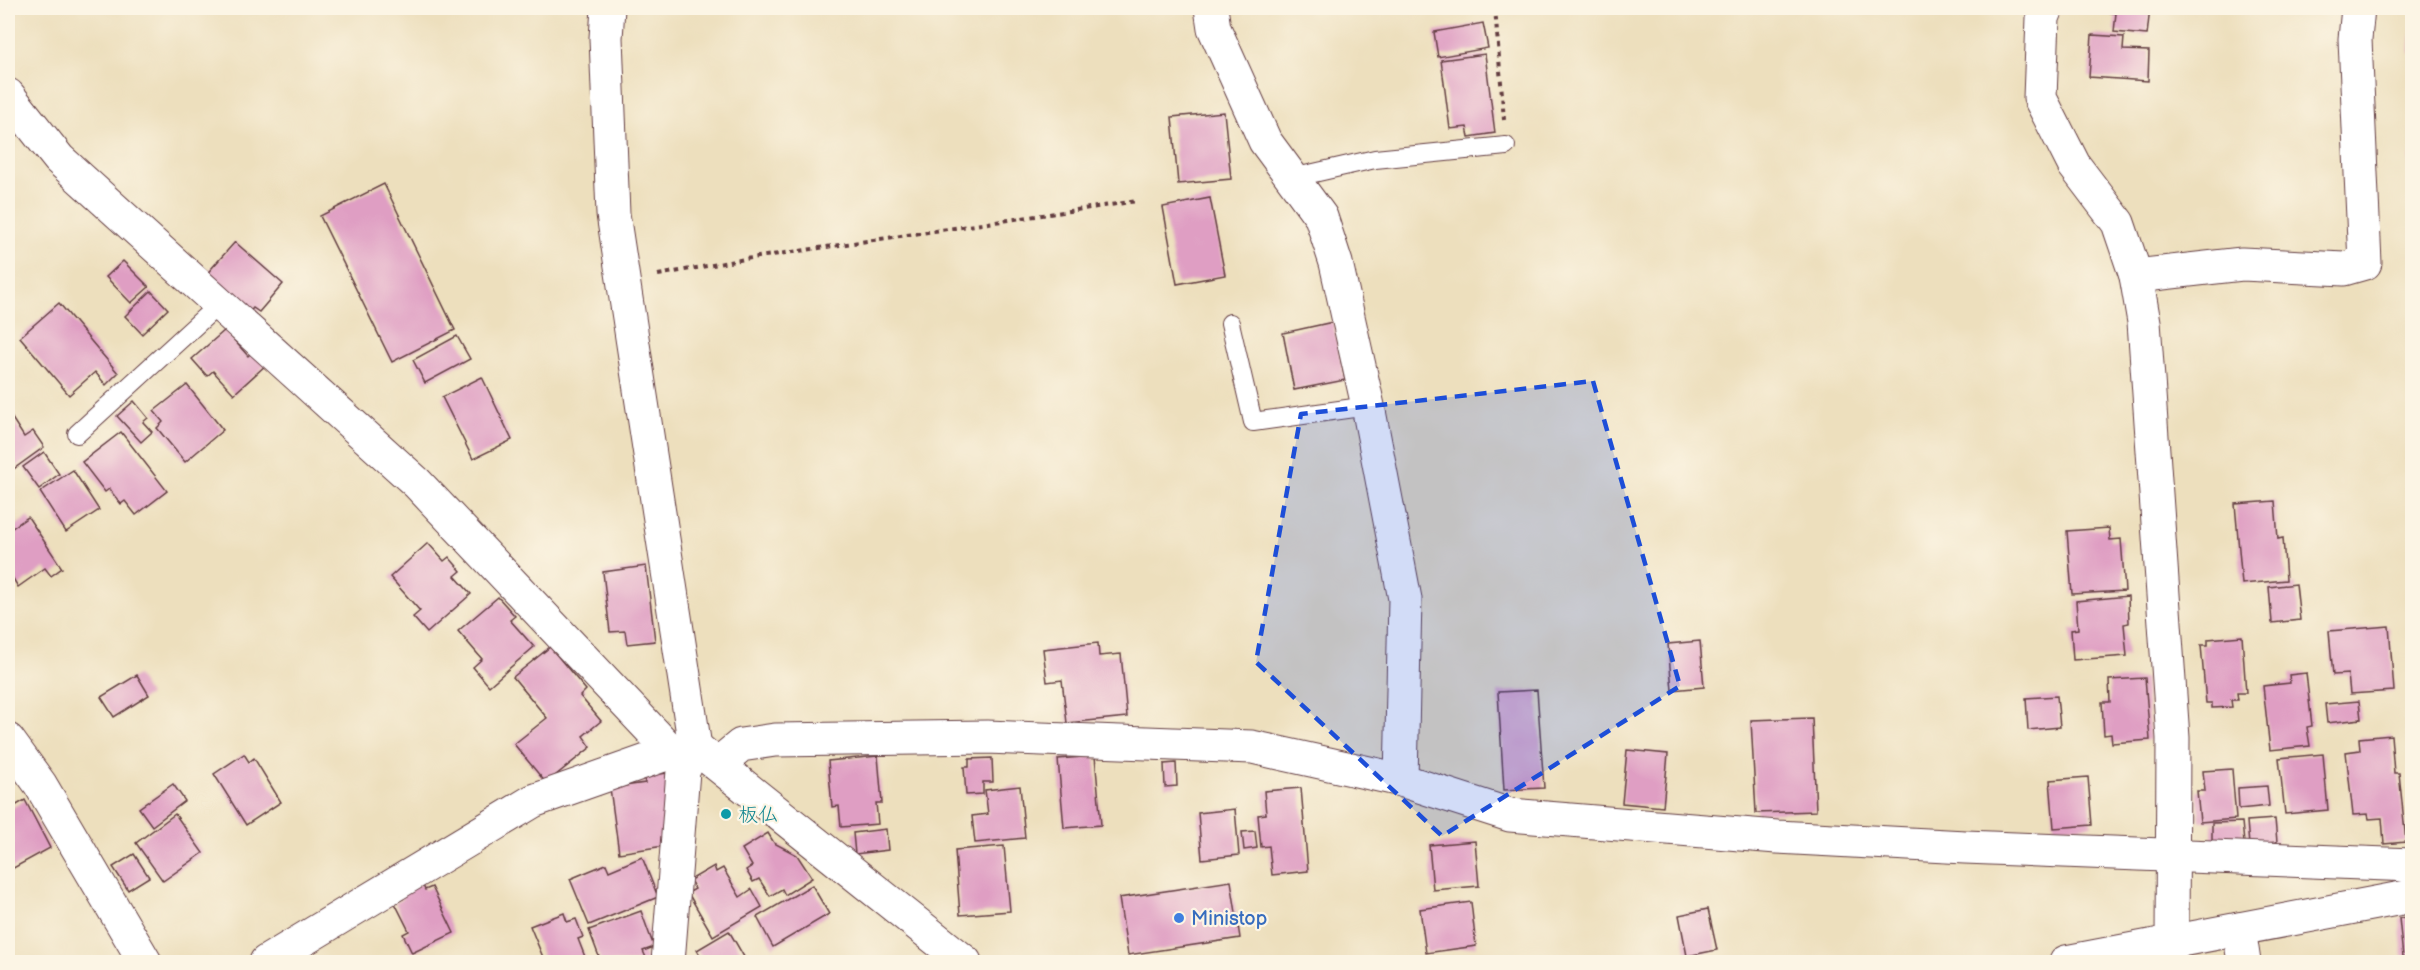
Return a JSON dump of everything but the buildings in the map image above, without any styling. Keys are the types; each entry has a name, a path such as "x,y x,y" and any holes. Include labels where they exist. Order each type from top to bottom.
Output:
{"street":[{"path":"608,8 606,38 613,214 695,754 683,771 668,963"},
{"path":"1211,8 1214,28 1265,141 1321,217 1336,263 1368,406 1405,599 1401,780"},
{"path":"2047,8 2043,18 2040,98 2074,165 2118,223 2136,276 2144,322 2173,738 2172,943"},
{"path":"2136,276 2242,264 2344,269 2365,262 2355,39 2358,8"},
{"path":"8,95 59,159 417,483 695,754 965,963"},
{"path":"266,963 533,801 695,754 776,740 987,737 1252,747 1401,780 1510,815 1788,837 2171,856 2412,865"},
{"path":"8,740 40,784 145,963"},
{"path":"2066,963 2412,896"},
{"path":"2239,929 2244,963"}],"lane":[{"path":"1292,178 1375,159 1506,146"},
{"path":"77,434 219,304"},
{"path":"1230,323 1252,422 1368,406"}],"path":[{"path":"1495,8 1506,146"},
{"path":"623,281 745,259 1137,201"}],"highlighted area":[{"path":"1593,381 1680,686 1442,836 1256,662 1301,414"}],"place":[{"name":"板仏","path":"726,814"},
{"name":"Ministop","path":"1179,918"}]}
